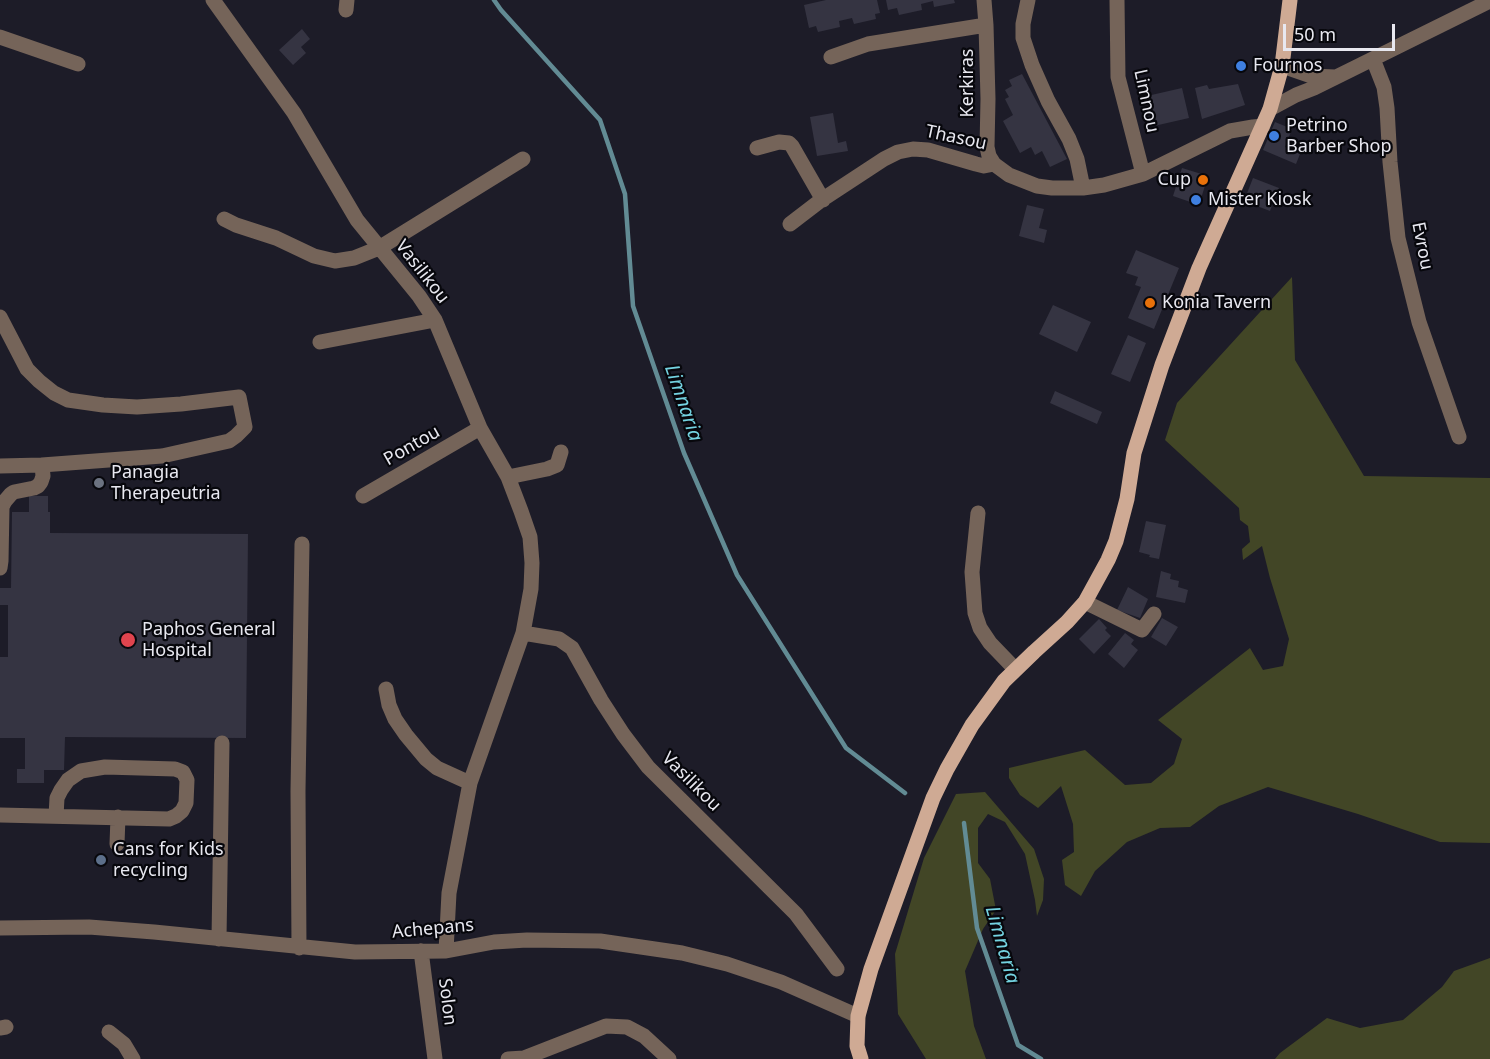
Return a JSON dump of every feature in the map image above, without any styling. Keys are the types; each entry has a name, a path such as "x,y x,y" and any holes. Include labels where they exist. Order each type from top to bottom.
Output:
{"main road":[{"path":"861,1059 857,1046 858,1016 871,969 933,798 946,769 992,696 1015,669 1067,622 1085,602 1116,541 1127,499 1134,453 1150,400 1187,298 1270,109 1282,66 1290,0"}],"street":[{"name":"Vasilikou","path":"213,0 294,113 357,220 420,296 435,320 480,428 508,477 530,537 531,589 523,633 470,783 449,893 446,951"},
{"name":"Kerkiras","path":"984,0 987,25 987,147 994,164"},
{"path":"1028,0 1023,24 1023,38 1048,101 1077,159 1083,188"},
{"name":"Limnou","path":"1117,0 1118,77 1143,174"},
{"path":"1270,109 1490,1"},
{"path":"831,57 868,44 987,25"},
{"path":"0,37 78,64"},
{"name":"Evrou","path":"1373,59 1384,87 1387,108 1398,238 1419,322 1459,437"},
{"path":"1282,66 1311,76 1336,77"},
{"name":"Thasou","path":"790,224 884,159 898,152 913,149 928,150 984,166 994,164 1009,175 1037,186 1083,188 1104,185 1143,174 1230,131 1263,126"},
{"path":"757,148 779,142 789,143 823,200"},
{"path":"224,219 276,238 314,256 335,261 354,258 379,248 523,159"},
{"path":"0,317 27,369 54,393 68,400 137,407 239,397 245,427 229,441 162,456 0,466"},
{"path":"320,342 435,320"},
{"name":"Pontou","path":"363,496 480,428"},
{"path":"508,477 557,465 561,452"},
{"path":"0,568 4,501 11,494 38,486 42,480 42,465"},
{"path":"978,513 972,572 975,613 980,628 990,642 1015,669"},
{"path":"299,948 298,791 302,544"},
{"path":"1085,602 1142,630 1154,614"},
{"name":"Vasilikou","path":"523,633 559,639 572,648 600,700 648,767 796,914 837,969"},
{"path":"386,689 395,719 426,759 437,768 470,783"},
{"path":"219,939 222,743"},
{"path":"0,815 169,819 182,811 186,803 187,780 183,772 174,769 105,767 81,771 68,780 61,790 57,798 56,816"},
{"path":"117,844 118,816"},
{"name":"Achepans","path":"0,928 89,927 355,952 446,951 494,942 527,940 600,941 682,953 727,964 781,982 858,1016"},
{"name":"Solon","path":"421,951 435,1059"},
{"path":"508,1059 524,1058 606,1026 627,1028 644,1036 669,1059"},
{"path":"109,1032 124,1044 133,1059"}],"green space":[{"path":"1292,277 1295,360 1364,476 1490,478 1490,843 1440,842 1268,787 1219,806 1190,827 1160,828 1127,842 1095,871 1081,896 1065,885 1062,860 1074,852 1073,824 1061,786 1038,808 1020,795 1009,778 1009,768 1085,750 1125,785 1151,783 1174,764 1182,739 1158,720 1250,648 1263,670 1283,666 1289,639 1262,546 1243,560 1242,549 1250,542 1248,526 1240,520 1239,508 1165,440 1177,403"},
{"path":"985,792 1034,849 1044,879 1043,900 1037,916 1025,854 1005,822 988,814 978,828 978,863 990,879 996,910 983,929 965,971 974,1026 986,1059 926,1059 898,1014 895,954 924,858 956,794"},
{"path":"1490,958 1490,1059 1275,1059 1327,1018 1360,1028 1403,1020 1442,987 1454,971"}],"building":[{"path":"826,0 877,0 880,13 875,14 876,19 854,24 852,18 839,21 840,27 818,32 816,26 809,28 804,5"},
{"path":"886,0 954,0 955,3 934,7 933,1 921,4 922,10 899,15 897,8 888,10"},
{"path":"302,29 310,39 301,47 306,53 293,65 279,50"},
{"path":"1022,74 1067,159 1050,167 1042,151 1035,155 1031,147 1020,153 1003,121 1013,115 1005,99 1009,97 1005,90 1012,86 1009,80"},
{"path":"1238,84 1245,105 1202,119 1195,88 1207,85 1209,89"},
{"path":"1182,88 1189,118 1154,126 1147,96"},
{"path":"833,113 838,143 846,141 848,151 817,156 810,117"},
{"path":"1275,122 1292,129 1285,147 1300,154 1296,164 1263,150"},
{"path":"1182,168 1208,176 1199,205 1173,196"},
{"path":"1253,178 1279,188 1270,211 1244,201"},
{"path":"1027,205 1044,209 1039,228 1047,230 1044,243 1019,236"},
{"name":"Konia Tavern","path":"1136,250 1179,268 1154,329 1128,318 1141,287 1135,285 1138,277 1126,273"},
{"path":"1053,305 1091,322 1077,352 1039,334"},
{"path":"1128,335 1146,343 1130,382 1111,374"},
{"path":"1055,391 1102,412 1097,424 1050,403"},
{"name":"Paphos General Hospital","path":"29,496 48,496 50,533 248,534 246,738 65,737 64,770 44,770 44,783 17,783 17,769 25,769 25,738 0,738 0,657 8,657 8,605 0,605 0,588 11,588 12,512 29,512"},
{"path":"1146,521 1166,525 1159,559 1139,552"},
{"path":"1161,571 1171,574 1170,579 1179,581 1178,587 1188,590 1185,603 1156,597"},
{"path":"1128,587 1148,599 1140,618 1117,610"},
{"path":"1162,618 1178,627 1166,646 1151,637"},
{"path":"1099,619 1111,636 1094,654 1079,639"},
{"path":"1125,633 1134,640 1131,644 1138,650 1124,668 1108,654"}],"waterway":[{"name":"Limnaria","path":"494,0 600,120 625,194 633,306 684,453 737,575 846,748 905,793"},
{"name":"Limnaria","path":"964,823 977,928 1018,1045 1041,1059"}],"place":[{"name":"Fournos","path":"1241,66"},
{"name":"Petrino Barber Shop","path":"1274,136"},
{"name":"Cup","path":"1203,180"},
{"name":"Mister Kiosk","path":"1196,200"},
{"name":"Konia Tavern","path":"1150,303"},
{"name":"Panagia Therapeutria","path":"99,483"},
{"name":"Paphos General Hospital","path":"128,640"},
{"name":"Cans for Kids recycling","path":"101,860"}]}
